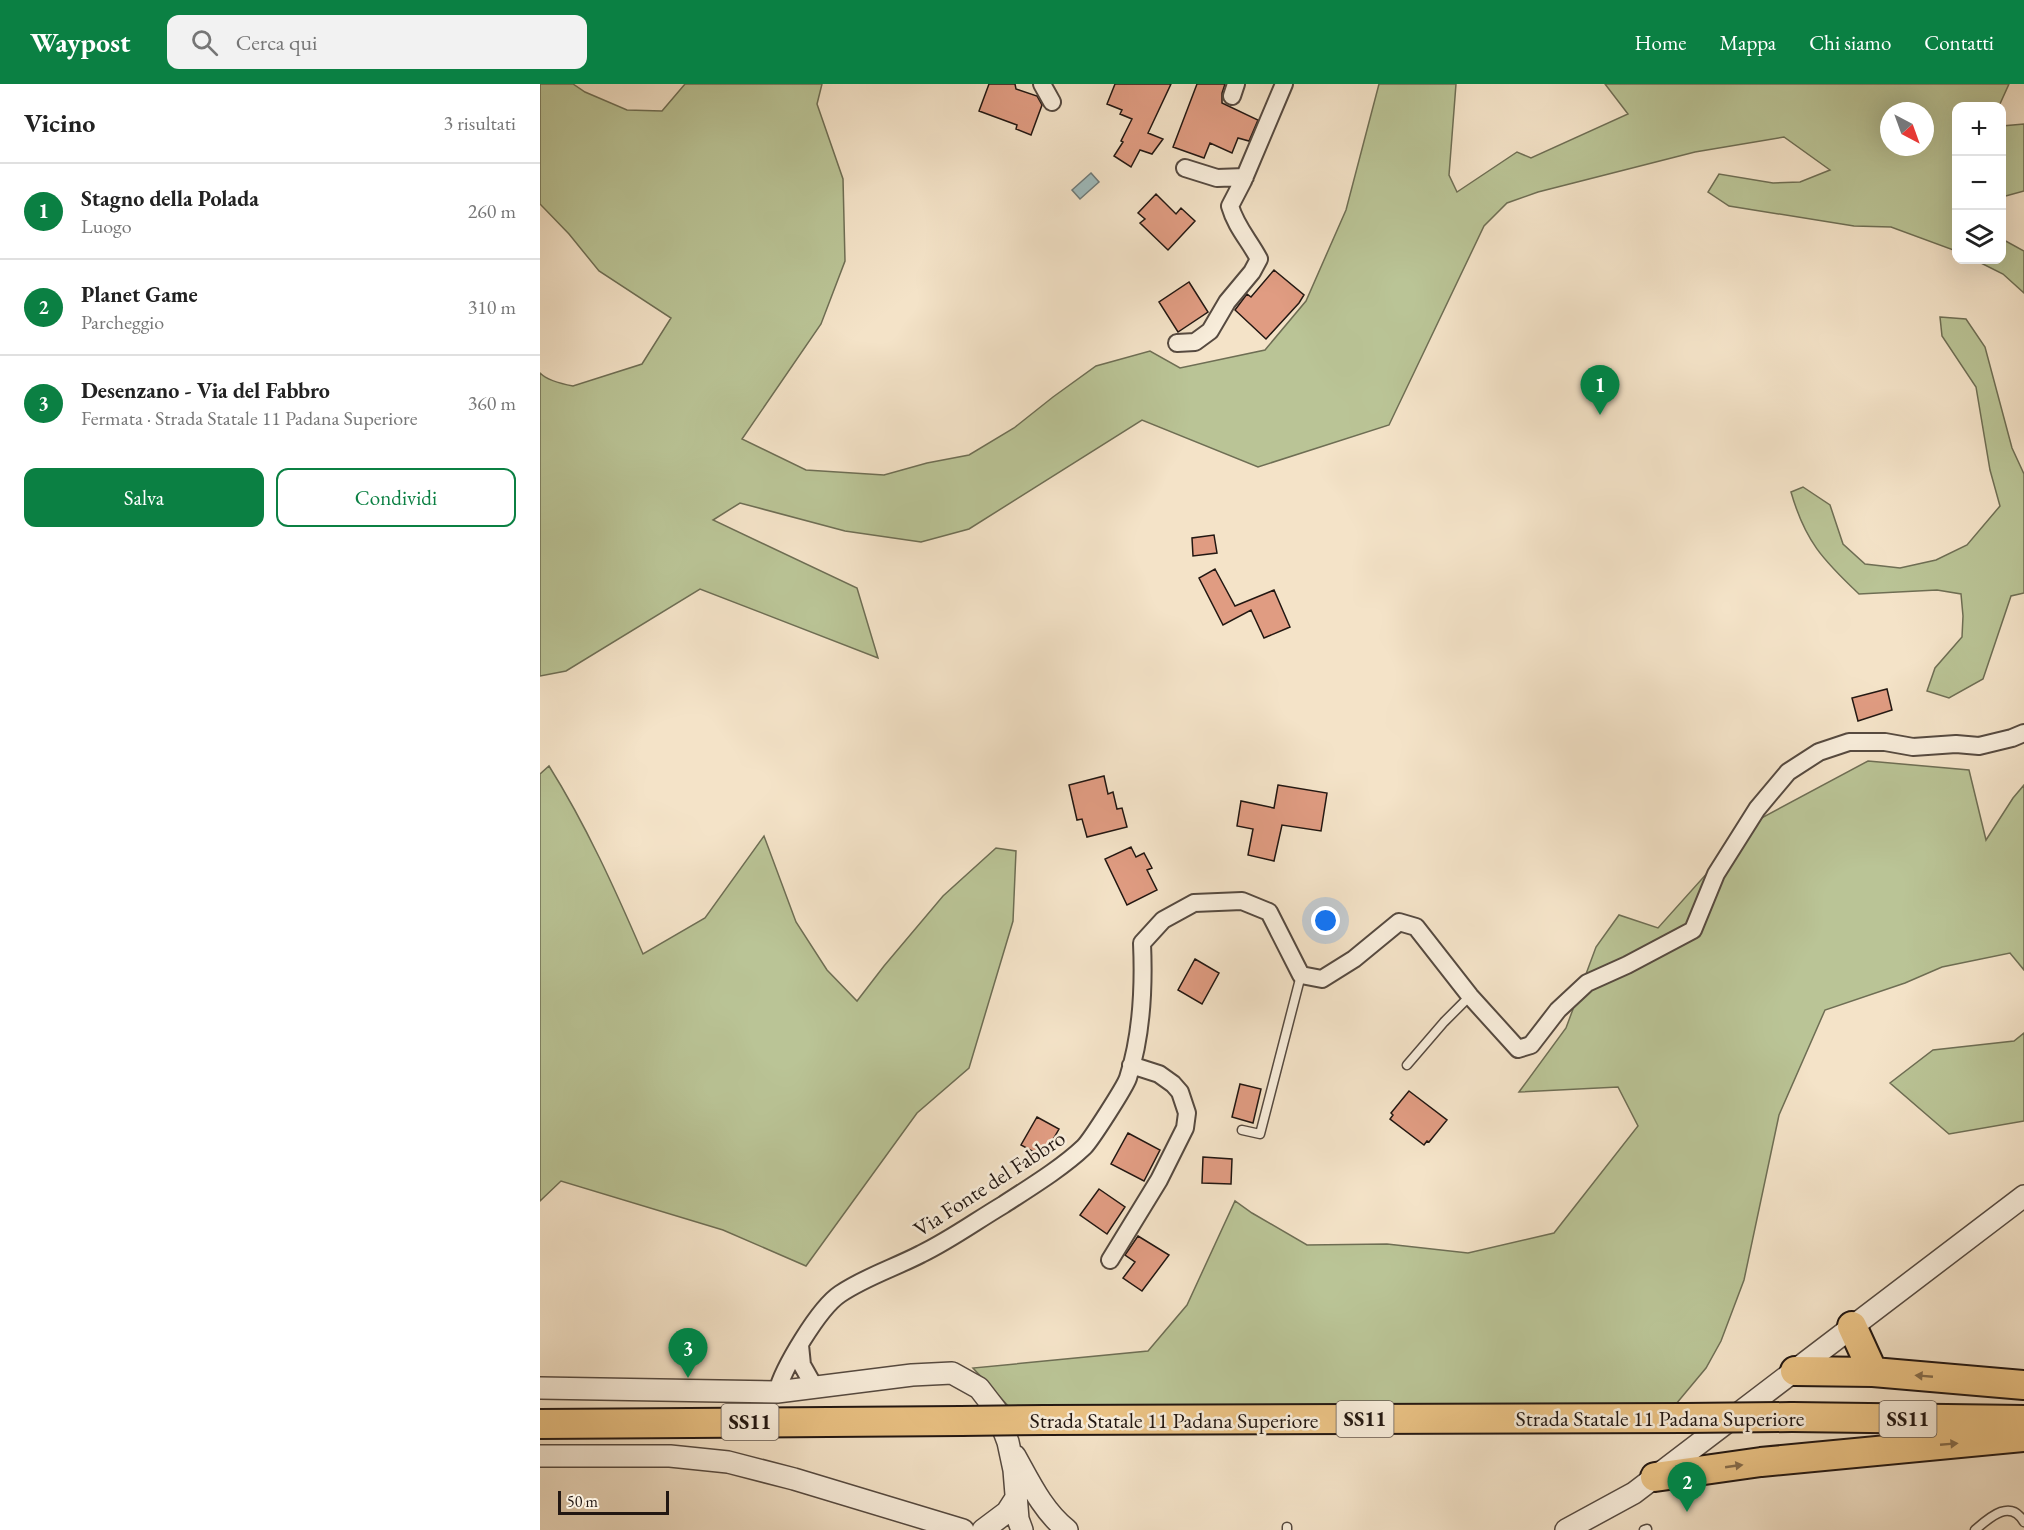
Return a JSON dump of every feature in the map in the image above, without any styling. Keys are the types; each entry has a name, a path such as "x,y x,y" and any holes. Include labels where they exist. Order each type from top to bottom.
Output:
{"highway":[{"path":"1852,1326 1873,1372"},
{"path":"1795,1371 1873,1372 2024,1385"},
{"name":"Strada Statale 11 Padana Superiore","path":"540,1424 1792,1417 2024,1420"},
{"path":"1655,1477 1761,1462 2024,1437"}],"street":[{"path":"1042,84 1052,102 1054,84"},
{"path":"1177,344 1195,342 1210,331 1227,302 1252,273 1259,259 1251,243 1235,223 1230,206 1245,177 1284,84"},
{"path":"1185,168 1216,178 1245,177"},
{"path":"1301,975 1322,979 1354,959 1400,922 1416,927 1470,996 1518,1050 1531,1045 1558,1010 1587,983 1693,930 1716,874 1731,849 1757,809 1788,772 1819,753 1849,742 1885,742 1912,747 1956,744 1978,746 2024,733"},
{"name":"Via Fonte del Fabbro","path":"777,1392 779,1382 800,1345 823,1312 838,1296 866,1279 924,1253 1036,1184 1086,1146 1127,1080 1139,1032 1144,982 1142,943 1163,920 1194,903 1242,901 1269,912 1301,975"},
{"path":"1110,1260 1158,1180 1185,1128 1187,1113 1180,1092 1173,1084 1159,1074 1131,1065"},
{"path":"1566,1530 1634,1493 2024,1196"},
{"path":"800,1345 802,1365 815,1388"},
{"path":"540,1388 777,1392 912,1375 952,1373 979,1388 996,1410 1008,1443 1014,1470 1022,1530"},
{"path":"1008,1443 1043,1505 1053,1519 1067,1530"},
{"path":"540,1456 670,1456 728,1462 794,1479 963,1530"},
{"path":"983,1530 1008,1512 1016,1498"},
{"path":"1038,1530 1043,1517 1043,1505"}],"lane":[{"path":"1242,1130 1260,1134 1301,975"},
{"path":"1407,1065 1470,996"},
{"path":"1976,1530 1997,1512 2012,1511 2024,1522"}],"green space":[{"path":"540,84 573,84 585,92 627,110 662,111 685,84 822,84 817,104 843,179 845,261 821,324 742,439 806,470 884,475 927,463 969,455 1014,428 1096,366 1150,351 1180,368 1265,350 1306,301 1346,210 1379,84 1456,84 1449,175 1457,192 1517,152 1531,158 1628,114 1605,84 2009,84 2001,102 1952,102 1952,250 1891,227 1854,226 1729,206 1708,192 1719,174 1773,183 1800,182 1830,170 1784,137 1695,152 1538,192 1507,203 1484,226 1389,425 1258,467 1142,420 969,529 921,542 845,531 740,503 713,520 857,588 878,658 700,589 566,671 540,676 540,373 551,380 573,386 642,364 671,318 599,271 569,234 540,204"},
{"path":"2024,124 2024,191 2006,196 2006,156 2006,126"},
{"path":"2006,241 2024,251 2024,293 2003,274 1983,264 2006,264"},
{"path":"1940,317 1966,319 1985,347 2012,448 2024,474 2024,593 2011,596 1983,679 1949,698 1927,691 1935,668 1962,637 1961,594 1937,590 1859,594 1825,560 1809,537 1791,492 1803,487 1830,505 1843,544 1865,564 1900,568 1936,560 1967,545 2000,506 1990,470 1976,387 1942,336"},
{"path":"1868,761 1969,770 1986,840 2024,785 2024,970 2010,953 1942,967 1905,983 1825,1010 1779,1115 1744,1280 1721,1341 1706,1368 1676,1404 1011,1409 973,1368 1148,1351 1187,1305 1235,1201 1307,1245 1387,1244 1468,1253 1554,1233 1638,1126 1618,1087 1519,1092 1566,1028 1596,947 1619,915 1658,928 1752,823"},
{"path":"549,766 599,858 643,954 705,918 764,836 796,922 827,970 857,1001 943,896 996,848 1016,851 1013,921 969,1068 917,1113 806,1266 723,1230 561,1181 540,1201 540,774"},
{"path":"2024,1033 2024,1121 1949,1134 1890,1083 1933,1050 2014,1041"}],"water":[{"path":"1091,173 1099,182 1080,199 1072,190"}],"building":[{"path":"989,84 1015,84 1016,89 1037,96 1042,105 1031,135 1016,129 1017,125 979,111"},
{"path":"1115,84 1171,84 1148,133 1163,139 1152,154 1140,150 1131,167 1114,156 1123,142 1121,141 1132,119 1120,114 1122,110 1107,104"},
{"path":"1197,84 1225,84 1222,103 1258,120 1249,141 1238,138 1232,153 1210,143 1204,158 1173,147"},
{"path":"1156,194 1176,214 1181,208 1195,221 1168,250 1140,223 1145,219 1138,213"},
{"path":"1274,270 1304,295 1266,339 1235,310 1247,294 1251,297"},
{"path":"1189,282 1208,312 1178,332 1159,302"},
{"path":"1214,535 1217,553 1193,556 1192,538"},
{"path":"1215,569 1235,606 1274,590 1290,627 1264,638 1251,610 1223,625 1199,578"},
{"path":"1887,689 1892,710 1858,721 1852,698"},
{"path":"1104,776 1108,794 1113,792 1117,809 1122,808 1127,827 1087,837 1082,819 1077,820 1069,785"},
{"path":"1278,785 1327,793 1321,831 1282,825 1274,861 1248,855 1253,829 1237,826 1241,801 1274,808"},
{"path":"1131,847 1136,857 1144,853 1152,868 1147,870 1157,890 1127,905 1105,859"},
{"path":"1195,959 1219,973 1202,1004 1178,990"},
{"path":"1240,1084 1261,1089 1253,1123 1232,1117"},
{"path":"1409,1091 1447,1120 1424,1145 1390,1119 1393,1115 1391,1113"},
{"path":"1037,1117 1059,1129 1043,1157 1021,1145"},
{"path":"1128,1133 1160,1150 1144,1181 1111,1164"},
{"path":"1203,1157 1232,1159 1231,1184 1202,1183"},
{"path":"1099,1189 1125,1207 1107,1234 1080,1215"},
{"path":"1138,1236 1169,1255 1142,1291 1123,1278 1135,1262 1125,1255"}],"place":[{"name":"Stagno della Polada","path":"1600,415"},
{"name":"Desenzano - Via del Fabbro","path":"688,1378"},
{"name":"Planet Game","path":"1687,1512"}]}
